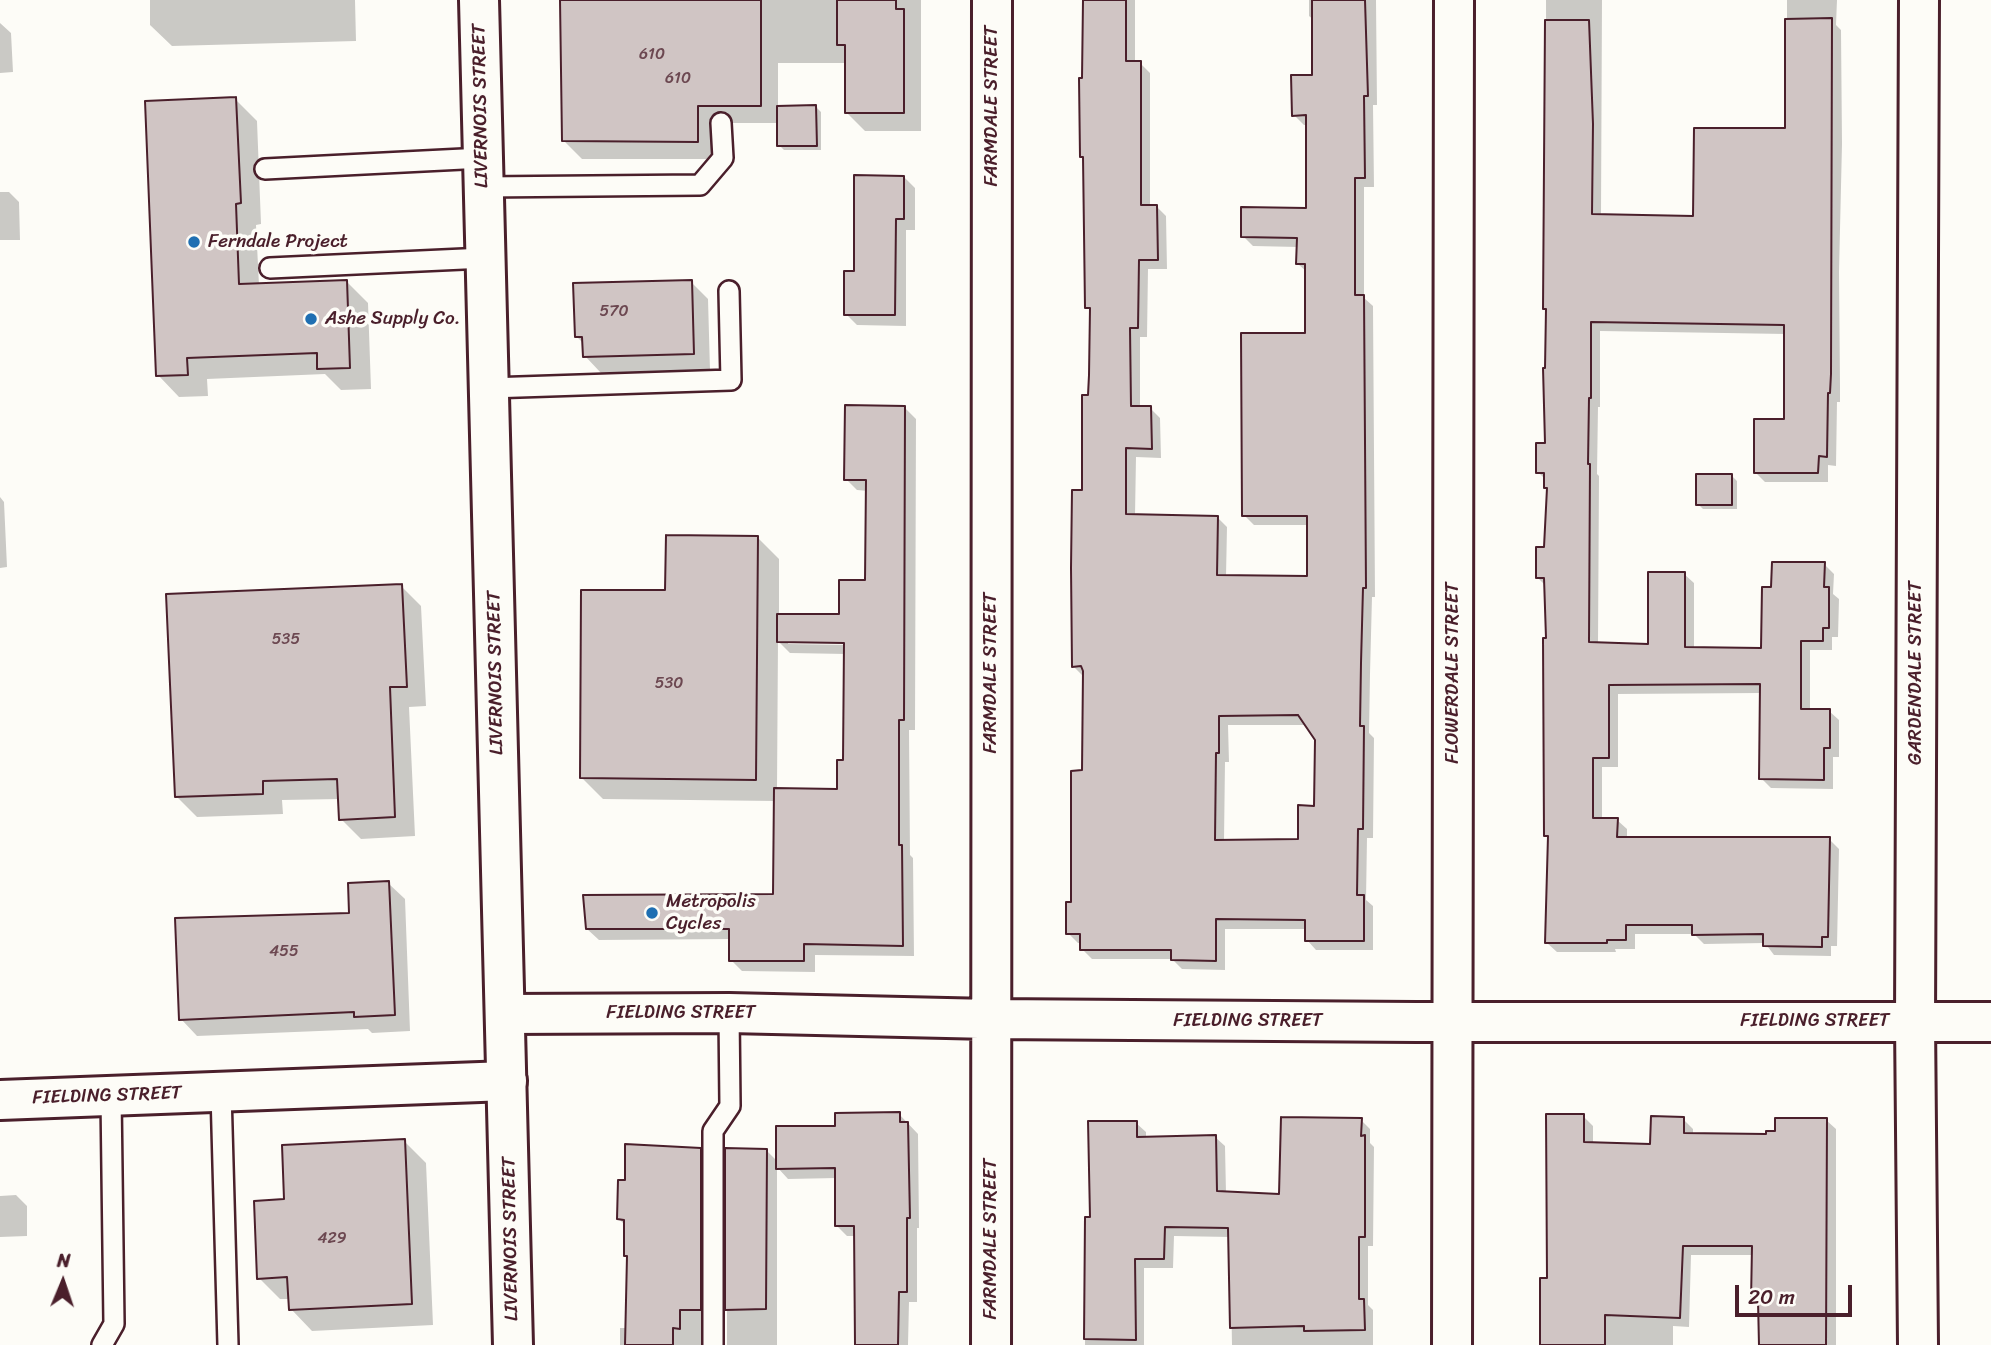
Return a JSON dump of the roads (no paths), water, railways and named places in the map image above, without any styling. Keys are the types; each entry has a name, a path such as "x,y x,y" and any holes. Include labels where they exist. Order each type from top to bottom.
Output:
{"street":[{"name":"LIVERNOIS STREET","path":"479,0 513,1345"},
{"name":"FARMDALE STREET","path":"991,1345 992,0"},
{"name":"FLOWERDALE STREET","path":"1452,1345 1454,0"},
{"name":"GARDENDALE STREET","path":"1918,1345 1915,1021 1919,0"},
{"name":"FIELDING STREET","path":"505,1013 729,1013 990,1019 1452,1022 1991,1022"},
{"name":"FIELDING STREET","path":"0,1101 507,1081"}],"lane":[{"path":"265,169 483,172 700,185 723,158 721,123"},
{"path":"270,268 485,258"},
{"path":"489,388 731,380 729,291"},
{"path":"713,1345 713,1130 730,1106 729,1013"},
{"path":"221,1092 228,1345"},
{"path":"102,1345 114,1324 111,1096"}],"place":[{"name":"Ferndale Project","path":"194,242"},
{"name":"Ashe Supply Co.","path":"311,319"},
{"name":"Metropolis Cycles","path":"652,913"}]}
